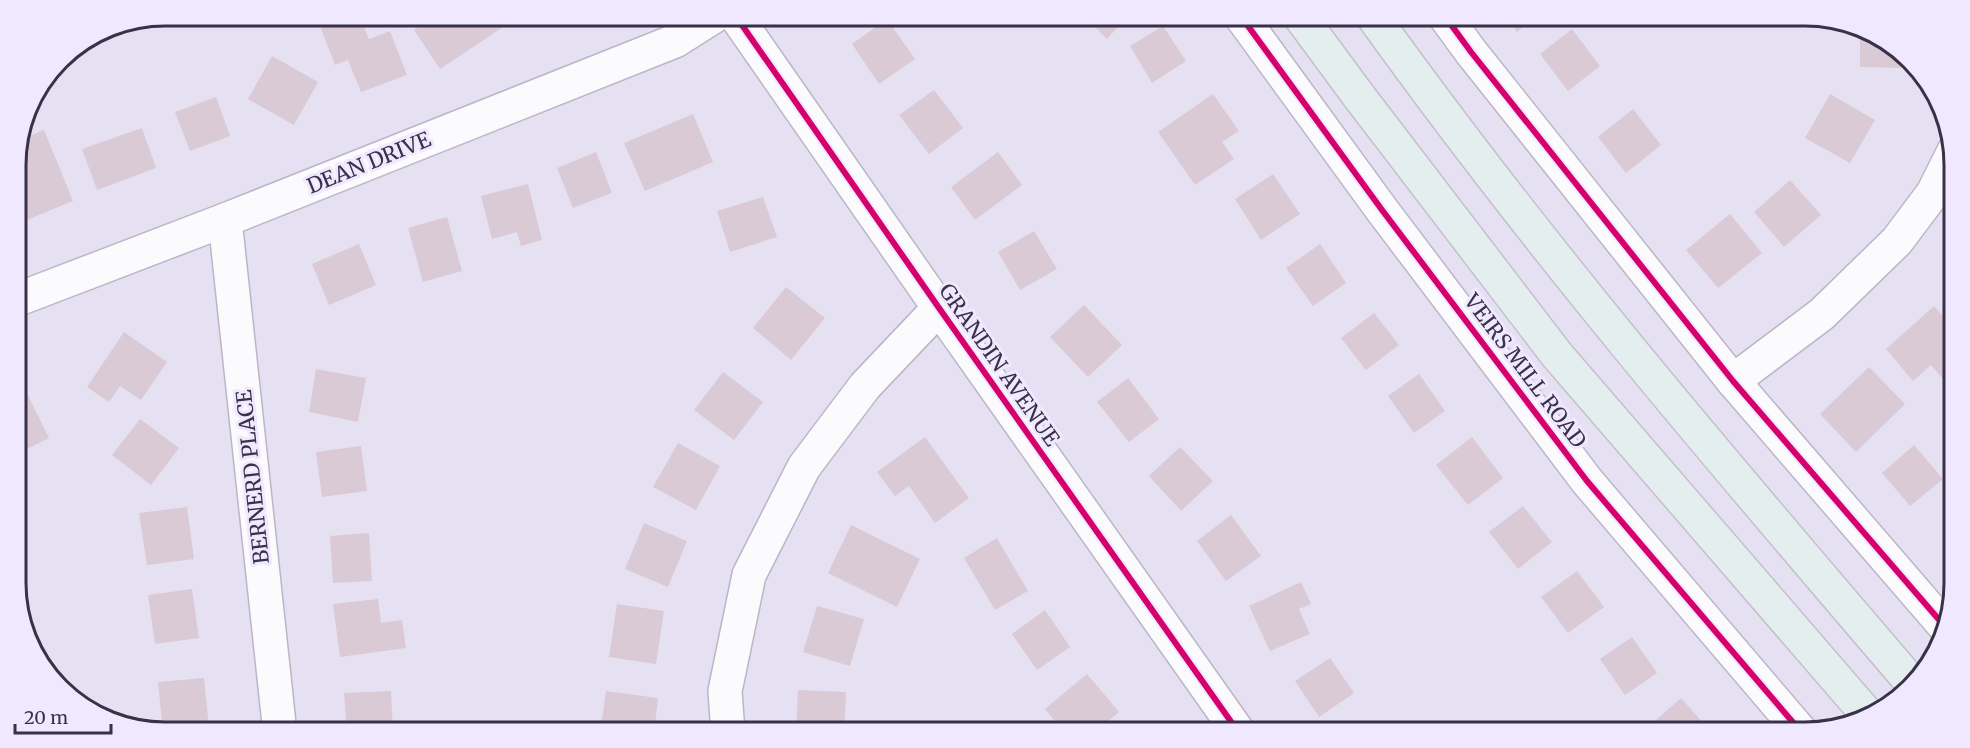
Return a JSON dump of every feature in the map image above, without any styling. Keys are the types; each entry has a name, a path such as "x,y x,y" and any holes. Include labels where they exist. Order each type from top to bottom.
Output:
{"main road":[{"name":"VEIRS MILL ROAD","path":"1307,26 1557,355 1863,710"},
{"path":"1380,26 1529,223 1682,414 1908,678"}],"street":[{"name":"DEAN DRIVE","path":"26,296 225,220 675,41 699,26"},
{"name":"GRANDIN AVENUE","path":"743,26 1231,722"},
{"name":"VEIRS MILL ROAD","path":"1248,26 1382,210 1587,481 1793,722"},
{"path":"1452,26 1733,381 1939,620"},
{"path":"1733,381 1822,314 1897,241 1933,193 1944,171"},
{"name":"BERNERD PLACE","path":"225,220 279,722"},
{"path":"727,722 725,691 750,575 804,467 865,386 939,308"}],"building":[{"path":"320,26 364,26 369,39 390,31 407,75 361,92 348,60 335,65"},
{"path":"420,26 503,27 440,69 414,30"},
{"path":"877,26 892,26 915,59 879,84 852,44"},
{"path":"1094,26 1119,26 1107,39"},
{"path":"1163,26 1186,61 1152,83 1130,46"},
{"path":"1513,26 1525,26 1517,32"},
{"path":"1572,29 1600,66 1568,91 1540,54"},
{"path":"1860,37 1883,49 1904,68 1860,67"},
{"path":"272,56 318,82 294,125 248,99"},
{"path":"934,90 963,128 929,154 899,115"},
{"path":"1213,94 1239,131 1222,142 1234,159 1195,185 1158,132"},
{"path":"1830,94 1875,120 1850,163 1805,138"},
{"path":"216,97 230,136 190,151 175,112"},
{"path":"1633,109 1661,145 1626,173 1598,137"},
{"path":"693,114 713,162 645,191 624,143"},
{"path":"142,128 156,168 97,190 82,149"},
{"path":"44,130 73,201 26,220 26,156 29,136"},
{"path":"596,152 612,193 573,208 557,168"},
{"path":"998,152 1022,185 975,220 951,187"},
{"path":"1273,174 1300,214 1261,240 1235,199"},
{"path":"1790,180 1821,215 1784,247 1754,212"},
{"path":"528,184 542,240 521,246 517,232 492,239 481,196"},
{"path":"763,197 777,237 730,252 717,211"},
{"path":"1730,214 1762,253 1718,288 1686,250"},
{"path":"447,217 462,271 423,282 408,228"},
{"path":"1034,231 1057,269 1020,290 998,252"},
{"path":"359,244 376,285 329,305 312,264"},
{"path":"1320,244 1346,283 1313,306 1286,268"},
{"path":"786,287 825,318 791,360 753,328"},
{"path":"1084,305 1122,345 1088,377 1050,337"},
{"path":"1934,306 1944,317 1944,380 1931,365 1913,381 1886,349"},
{"path":"1374,313 1399,345 1366,370 1341,338"},
{"path":"124,332 167,362 141,400 120,386 109,402 87,387"},
{"path":"1869,367 1905,404 1856,452 1820,414"},
{"path":"316,369 366,378 358,422 309,412"},
{"path":"723,372 763,402 734,440 694,410"},
{"path":"1419,374 1445,411 1414,433 1388,396"},
{"path":"1128,378 1159,419 1129,442 1097,402"},
{"path":"26,391 49,438 26,450"},
{"path":"140,419 179,448 151,485 112,455"},
{"path":"925,437 969,498 935,523 909,486 895,496 877,472"},
{"path":"1472,437 1503,478 1468,505 1436,465"},
{"path":"678,443 720,466 696,510 653,487"},
{"path":"1914,445 1943,479 1910,506 1882,473"},
{"path":"361,446 367,491 322,497 316,452"},
{"path":"1180,447 1213,481 1181,511 1149,476"},
{"path":"1523,506 1552,542 1518,569 1489,532"},
{"path":"187,507 194,559 147,565 139,513"},
{"path":"1231,515 1261,556 1226,581 1197,541"},
{"path":"644,523 687,541 668,587 625,569"},
{"path":"851,525 920,559 897,607 828,573"},
{"path":"369,533 372,581 333,583 330,536"},
{"path":"997,538 1028,591 995,610 964,558"},
{"path":"1577,571 1604,607 1568,633 1541,597"},
{"path":"1301,582 1311,604 1299,609 1310,634 1270,651 1249,606"},
{"path":"192,589 199,638 155,644 148,595"},
{"path":"378,599 381,623 402,620 406,648 340,657 333,604"},
{"path":"617,604 664,611 656,664 609,657"},
{"path":"817,606 864,619 850,666 803,652"},
{"path":"1045,610 1070,647 1037,670 1012,634"},
{"path":"1632,637 1657,673 1625,695 1600,659"},
{"path":"1330,658 1354,693 1319,717 1295,681"},
{"path":"1087,674 1119,712 1107,722 1056,722 1045,709"},
{"path":"204,678 208,722 162,722 158,682"},
{"path":"798,690 846,692 845,722 797,722"},
{"path":"391,691 392,722 346,722 344,693"},
{"path":"606,691 658,698 655,722 602,722"},
{"path":"1681,698 1702,722 1654,722"}],"cycle path":[{"path":"743,26 1231,722"},
{"path":"1248,26 1382,210 1587,481 1793,722"},
{"path":"1452,26 1733,381 1939,620"}]}
